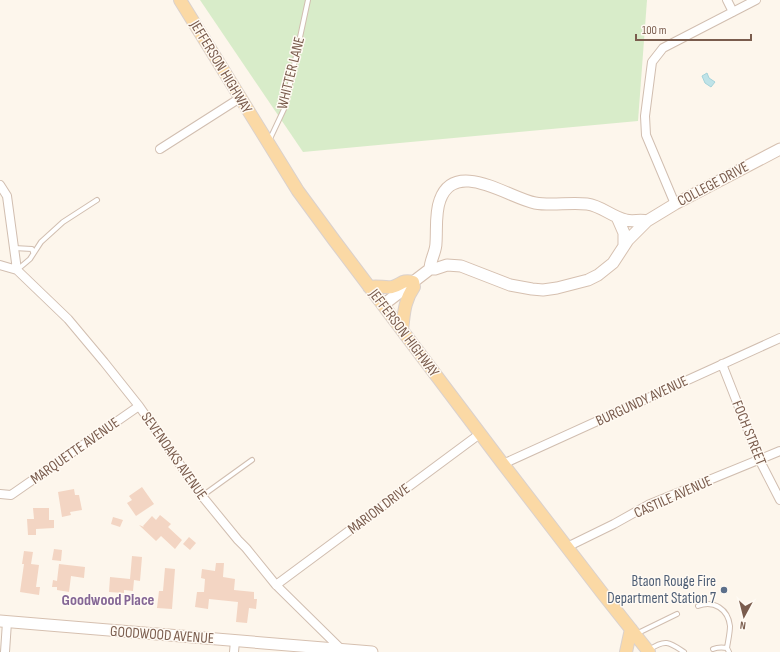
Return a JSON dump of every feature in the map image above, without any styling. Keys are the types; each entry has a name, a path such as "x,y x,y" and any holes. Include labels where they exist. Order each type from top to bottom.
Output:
{"main road":[{"name":"JEFFERSON HIGHWAY","path":"180,0 298,191 503,464 649,651"},
{"path":"369,287 378,285 392,287 407,280 413,282 414,287 407,298 404,307 402,330"},
{"path":"626,652 633,631"}],"street":[{"path":"727,0 733,12"},
{"path":"675,204 646,135 645,116 652,62 663,48 756,0"},
{"path":"160,149 240,98"},
{"name":"COLLEGE DRIVE","path":"383,305 430,269 446,266 461,266 510,285 543,290 570,285 598,276 613,263 632,235 647,221 675,204 780,149"},
{"path":"430,269 430,263 435,253 440,200 443,194 456,183 474,181 534,203 594,206 627,221 633,222 642,219 647,221"},
{"path":"0,185 7,196 17,270"},
{"path":"617,217 624,233 624,246"},
{"name":"SEVENOAKS AVENUE","path":"0,265 17,270 68,319 139,406 202,496 276,586 343,651"},
{"name":"BURGUNDY AVENUE","path":"503,464 780,338"},
{"name":"FOCH STREET","path":"722,364 760,461 780,500"},
{"name":"MARQUETTE AVENUE","path":"0,494 11,495 139,406"},
{"name":"MARION DRIVE","path":"276,586 481,434"},
{"name":"CASTILE AVENUE","path":"567,547 614,524 648,505 760,461 780,451"},
{"path":"4,621 5,652"},
{"name":"GOODWOOD AVENUE","path":"4,621 235,646 372,652"}],"lane":[{"name":"WHITTER LANE","path":"268,143 285,107 308,0"},
{"path":"17,270 30,259 33,252 41,242 63,222 97,200"},
{"path":"14,248 32,249 33,252"},
{"path":"202,496 252,460"},
{"path":"698,606 706,603 719,607 723,610 730,627 728,650 718,647 712,649"},
{"path":"633,631 677,614"},
{"path":"649,651 663,642 674,644 684,652"}],"green space":[{"path":"200,0 647,0 638,121 303,152"}],"water":[{"path":"707,73 709,78 715,82 711,87 705,83 702,76"}],"building":[{"path":"142,487 154,504 136,516 127,503 132,500 129,496"},
{"path":"74,489 75,495 79,495 82,510 70,512 71,515 62,517 58,492"},
{"path":"33,508 49,508 49,520 54,520 54,528 36,529 36,535 28,535 27,519 34,519"},
{"path":"160,515 171,524 168,527 182,540 175,549 161,536 156,541 139,525 144,527 143,526 152,516 156,520"},
{"path":"113,517 123,520 120,527 111,524"},
{"path":"189,537 196,543 190,550 183,544"},
{"path":"54,549 62,550 61,561 52,560"},
{"path":"24,551 33,552 31,564 39,565 36,587 40,587 39,595 20,592 24,564 22,564"},
{"path":"132,556 142,557 140,581 134,580 133,591 124,590 124,593 109,592 110,577 130,579"},
{"path":"216,563 224,563 223,577 235,579 234,590 254,592 254,599 257,599 256,609 249,608 247,623 236,622 238,602 209,599 208,609 195,607 197,592 204,592 205,579 201,578 202,569 215,571"},
{"path":"59,564 85,567 84,578 71,576 69,592 57,590 57,587 52,587 53,580 57,581"},
{"path":"165,568 175,569 172,609 157,608 159,591 163,591"}],"place":[{"name":"Btaon Rouge Fire Department Station 7","path":"724,590"}],"district":[{"name":"Goodwood Place","path":"108,600"}]}
